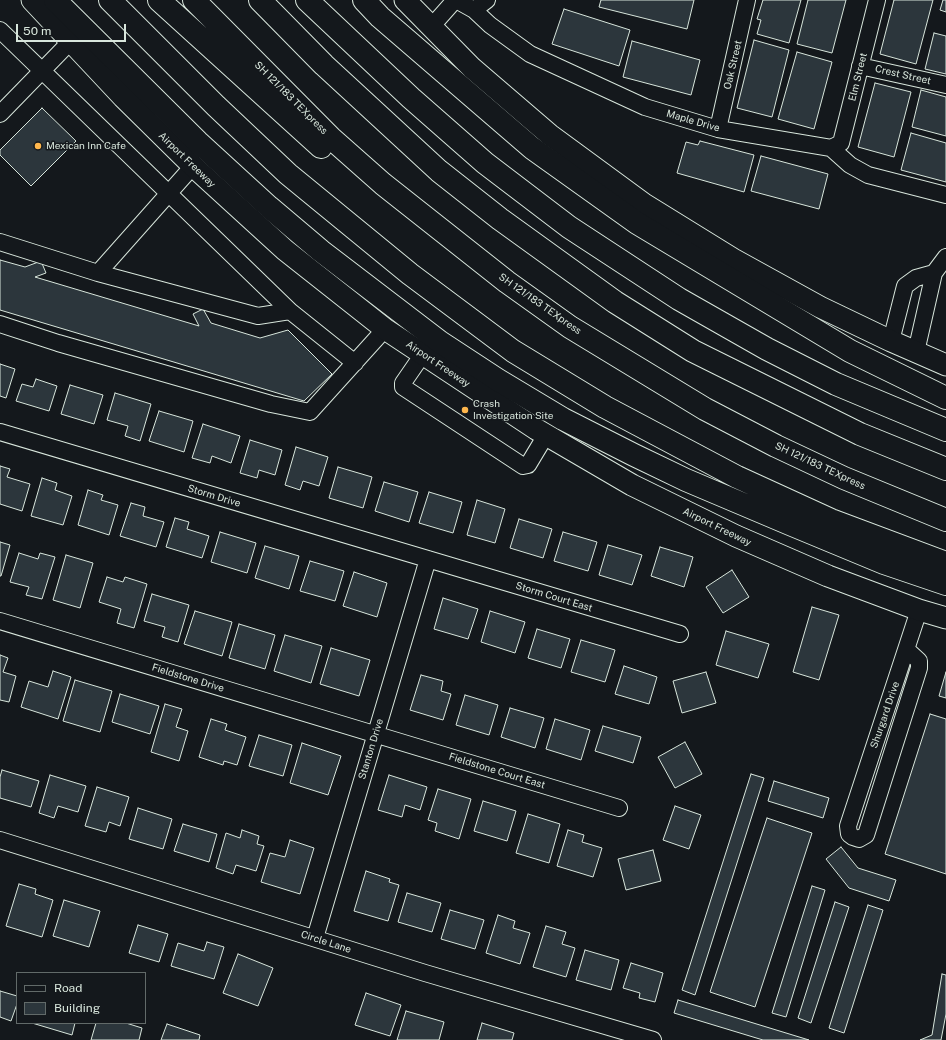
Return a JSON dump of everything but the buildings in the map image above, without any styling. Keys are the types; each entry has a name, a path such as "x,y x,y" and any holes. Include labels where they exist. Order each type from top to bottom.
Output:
{"highway":[{"path":"55,0 198,142 269,207 334,261 440,342 498,380 563,419 686,480 884,563 946,584"},
{"path":"110,0 216,106 288,174 410,274 513,351 605,407 737,477 831,520 946,563"},
{"path":"159,0 320,146 383,184"},
{"name":"SH 121/183 TEXpress","path":"194,0 331,138 383,184 507,282 570,327 705,409 776,446 844,478 946,520"},
{"path":"260,0 368,107 439,171 500,219 615,302 693,351 860,434 946,469"},
{"path":"307,0 410,98 485,163 569,226 679,299 766,349 836,384 946,430"},
{"path":"364,0 380,17 532,148 637,223 850,351 946,398"}],"main road":[{"name":"Airport Freeway","path":"32,0 123,97 193,166 285,250 385,329 546,436 632,485 736,536 828,576 946,618"},
{"path":"410,2 472,68 550,135 644,204 740,262 820,306 891,342 946,365"}],"street":[{"path":"432,26 456,0"},
{"name":"Maple Drive","path":"456,0 474,10 490,26 530,54 645,107 718,129 832,148"},
{"path":"474,10 487,0"},
{"name":"Oak Street","path":"718,129 747,0"},
{"name":"Elm Street","path":"832,148 841,143 877,0"},
{"path":"0,30 290,311 355,363"},
{"path":"0,114 71,41"},
{"name":"Crest Street","path":"860,66 946,85"},
{"path":"832,148 850,165 868,175 946,196"},
{"path":"98,273 193,166"},
{"path":"0,242 98,273 258,316 290,311"},
{"path":"916,352 934,273 946,258"},
{"path":"891,342 905,286 916,278 934,273"},
{"path":"0,324 58,343 271,404 310,412 385,329"},
{"path":"423,354 403,383 403,387 523,466 528,465 546,436"},
{"name":"Storm Drive","path":"0,432 428,559"},
{"name":"Storm Court East","path":"428,559 680,634"},
{"name":"Stanton Drive","path":"315,938 428,559"},
{"name":"Shurgard Drive","path":"907,650 919,661 919,668 866,835 859,839 849,834 848,826 920,610"},
{"name":"Fieldstone Drive","path":"0,621 376,734"},
{"name":"Fieldstone Court East","path":"376,734 619,808"},
{"name":"Circle Lane","path":"0,840 425,973 653,1040"}],"place":[{"name":"Mexican Inn Cafe","path":"38,146"},
{"name":"Crash Investigation Site","path":"465,410"}]}
